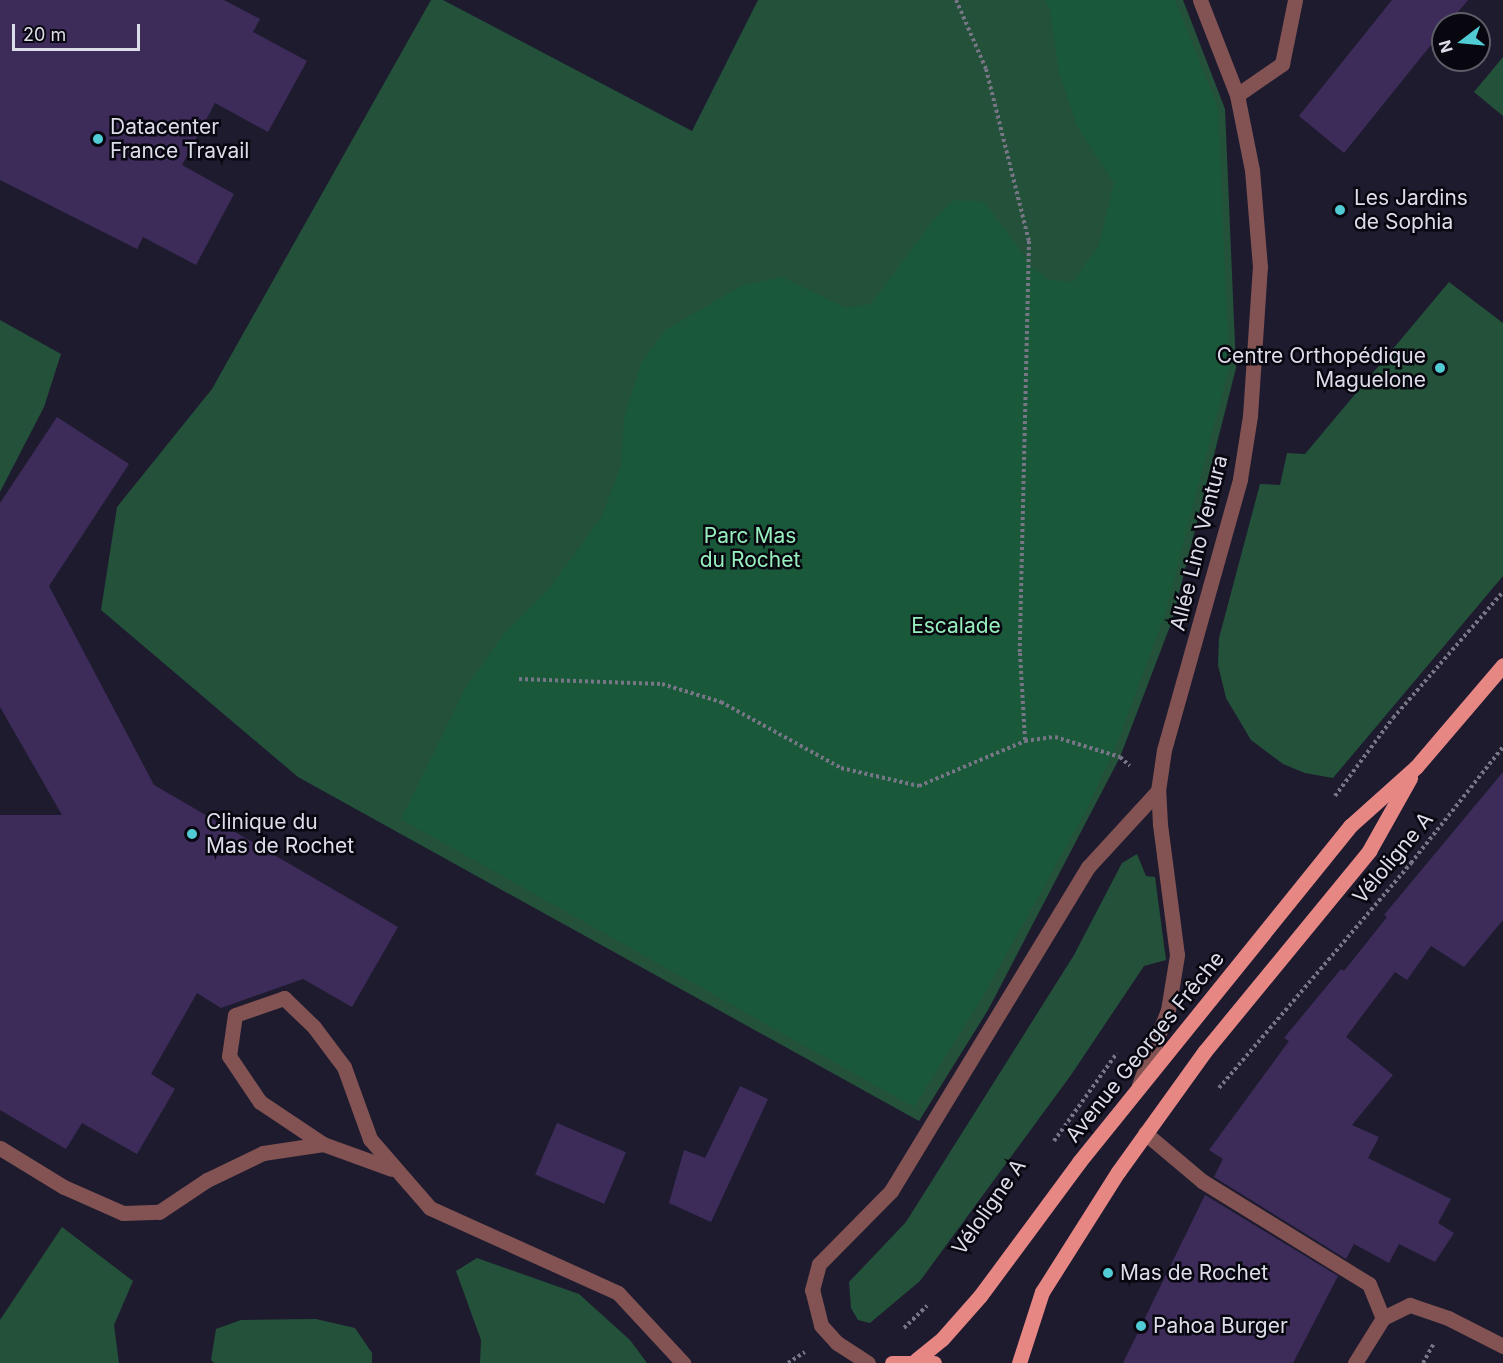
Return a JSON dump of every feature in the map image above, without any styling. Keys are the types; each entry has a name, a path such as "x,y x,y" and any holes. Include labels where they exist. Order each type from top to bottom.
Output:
{"main road":[{"name":"Avenue Georges Frêche","path":"916,1360 942,1339 980,1296 1016,1244 1135,1092 1350,826 1416,767 1503,665"},
{"name":"Avenue Georges Frêche","path":"1019,1363 1042,1292 1145,1133 1205,1051 1369,851 1416,767"},
{"path":"892,1363 916,1360 934,1363"}],"street":[{"name":"Allée Lino Ventura","path":"1135,1092 1168,1010 1177,956 1158,791 1164,750 1240,479 1250,416 1260,267 1252,170 1237,95 1200,0"},
{"path":"1237,95 1282,64 1295,0"},
{"path":"868,1363 829,1336 817,1317 812,1290 819,1264 891,1191 1088,867 1158,791"},
{"path":"396,1170 323,1144 260,1102 229,1056 235,1015 284,998 314,1027 344,1067 370,1139 430,1208 618,1293 683,1363"},
{"path":"1145,1133 1211,1187 1369,1284 1383,1318"},
{"path":"0,1148 64,1187 123,1213 159,1212 207,1180 263,1153 323,1144"},
{"path":"1358,1357 1383,1318 1410,1305 1448,1318 1503,1346"}],"path":[{"path":"956,0 986,69 1029,241 1020,642 1025,741"},
{"path":"519,679 662,684 721,702 841,768 919,786 1025,741 1055,737 1120,757 1158,791"},
{"name":"Véloligne A","path":"1304,986 1411,863 1503,747"},
{"name":"Véloligne A","path":"1048,1148 1122,1046"},
{"path":"902,1330 932,1302"},
{"path":"788,1363 829,1336"}],"green space":[{"name":"Parc Mas du Rochet","path":"431,0 443,0 692,131 758,0 1183,0 1225,109 1236,368 1172,621 1120,757 988,1010 919,1121 298,777 101,610 117,507 212,389"},
{"name":"Escalade","path":"1045,0 1175,0 1218,108 1229,367 1165,614 1118,741 1086,811 980,1001 914,1107 401,819 466,687 504,634 547,591 601,518 621,466 624,419 641,363 666,330 741,286 782,277 846,308 871,304 931,223 954,200 984,202 1034,269 1049,280 1073,282 1099,245 1114,183 1078,128 1059,72 1050,9"},
{"path":"1503,57 1503,116 1474,92"},
{"name":"Centre Orthopédique Maguelone","path":"1449,282 1503,323 1503,576 1333,778 1305,773 1283,764 1251,740 1226,698 1218,665 1219,638 1260,484 1280,485 1287,453 1305,454"},
{"path":"0,320 61,354 44,407 0,492"},
{"path":"1137,854 1146,876 1155,877 1166,960 1144,966 1071,1075 920,1281 870,1323 858,1320 851,1308 849,1282 906,1222 1074,955 1122,863"},
{"path":"62,1227 133,1281 114,1325 119,1363 0,1363 0,1320"},
{"path":"477,1258 579,1294 630,1340 647,1363 480,1363 481,1340 456,1271"},
{"path":"316,1319 355,1328 372,1353 372,1363 214,1363 211,1360 216,1329 241,1320"}],"building":[{"name":"Datacenter France Travail","path":"0,0 224,0 260,19 253,32 307,61 268,132 215,103 182,165 234,194 196,265 143,237 137,249 0,180"},
{"path":"1392,0 1468,0 1458,12 1431,12 1431,45 1344,153 1299,116"},
{"path":"57,417 129,464 49,586 154,785 398,927 352,1007 303,979 221,1008 197,993 151,1074 175,1089 137,1154 82,1123 66,1149 0,1110 0,815 62,815 0,707 0,503"},
{"path":"1503,772 1503,920 1464,967 1431,946 1407,980 1395,972 1346,1037 1393,1075 1352,1125 1379,1137 1368,1158 1451,1199 1438,1223 1454,1233 1435,1262 1399,1244 1389,1263 1354,1244 1346,1259 1214,1177 1223,1159 1209,1150 1289,1041 1284,1038 1341,969 1344,971 1387,917 1384,915"},
{"path":"740,1086 768,1099 711,1222 669,1203 684,1150 705,1158"},
{"path":"557,1123 626,1152 604,1204 535,1175"},
{"path":"1205,1195 1338,1276 1293,1363 1123,1363"}],"place":[{"name":"Datacenter France Travail","path":"98,139"},
{"name":"Les Jardins de Sophia","path":"1340,210"},
{"name":"Centre Orthopédique Maguelone","path":"1440,368"},
{"name":"Clinique du Mas de Rochet","path":"192,834"},
{"name":"Mas de Rochet","path":"1108,1273"},
{"name":"Pahoa Burger","path":"1141,1326"}]}
